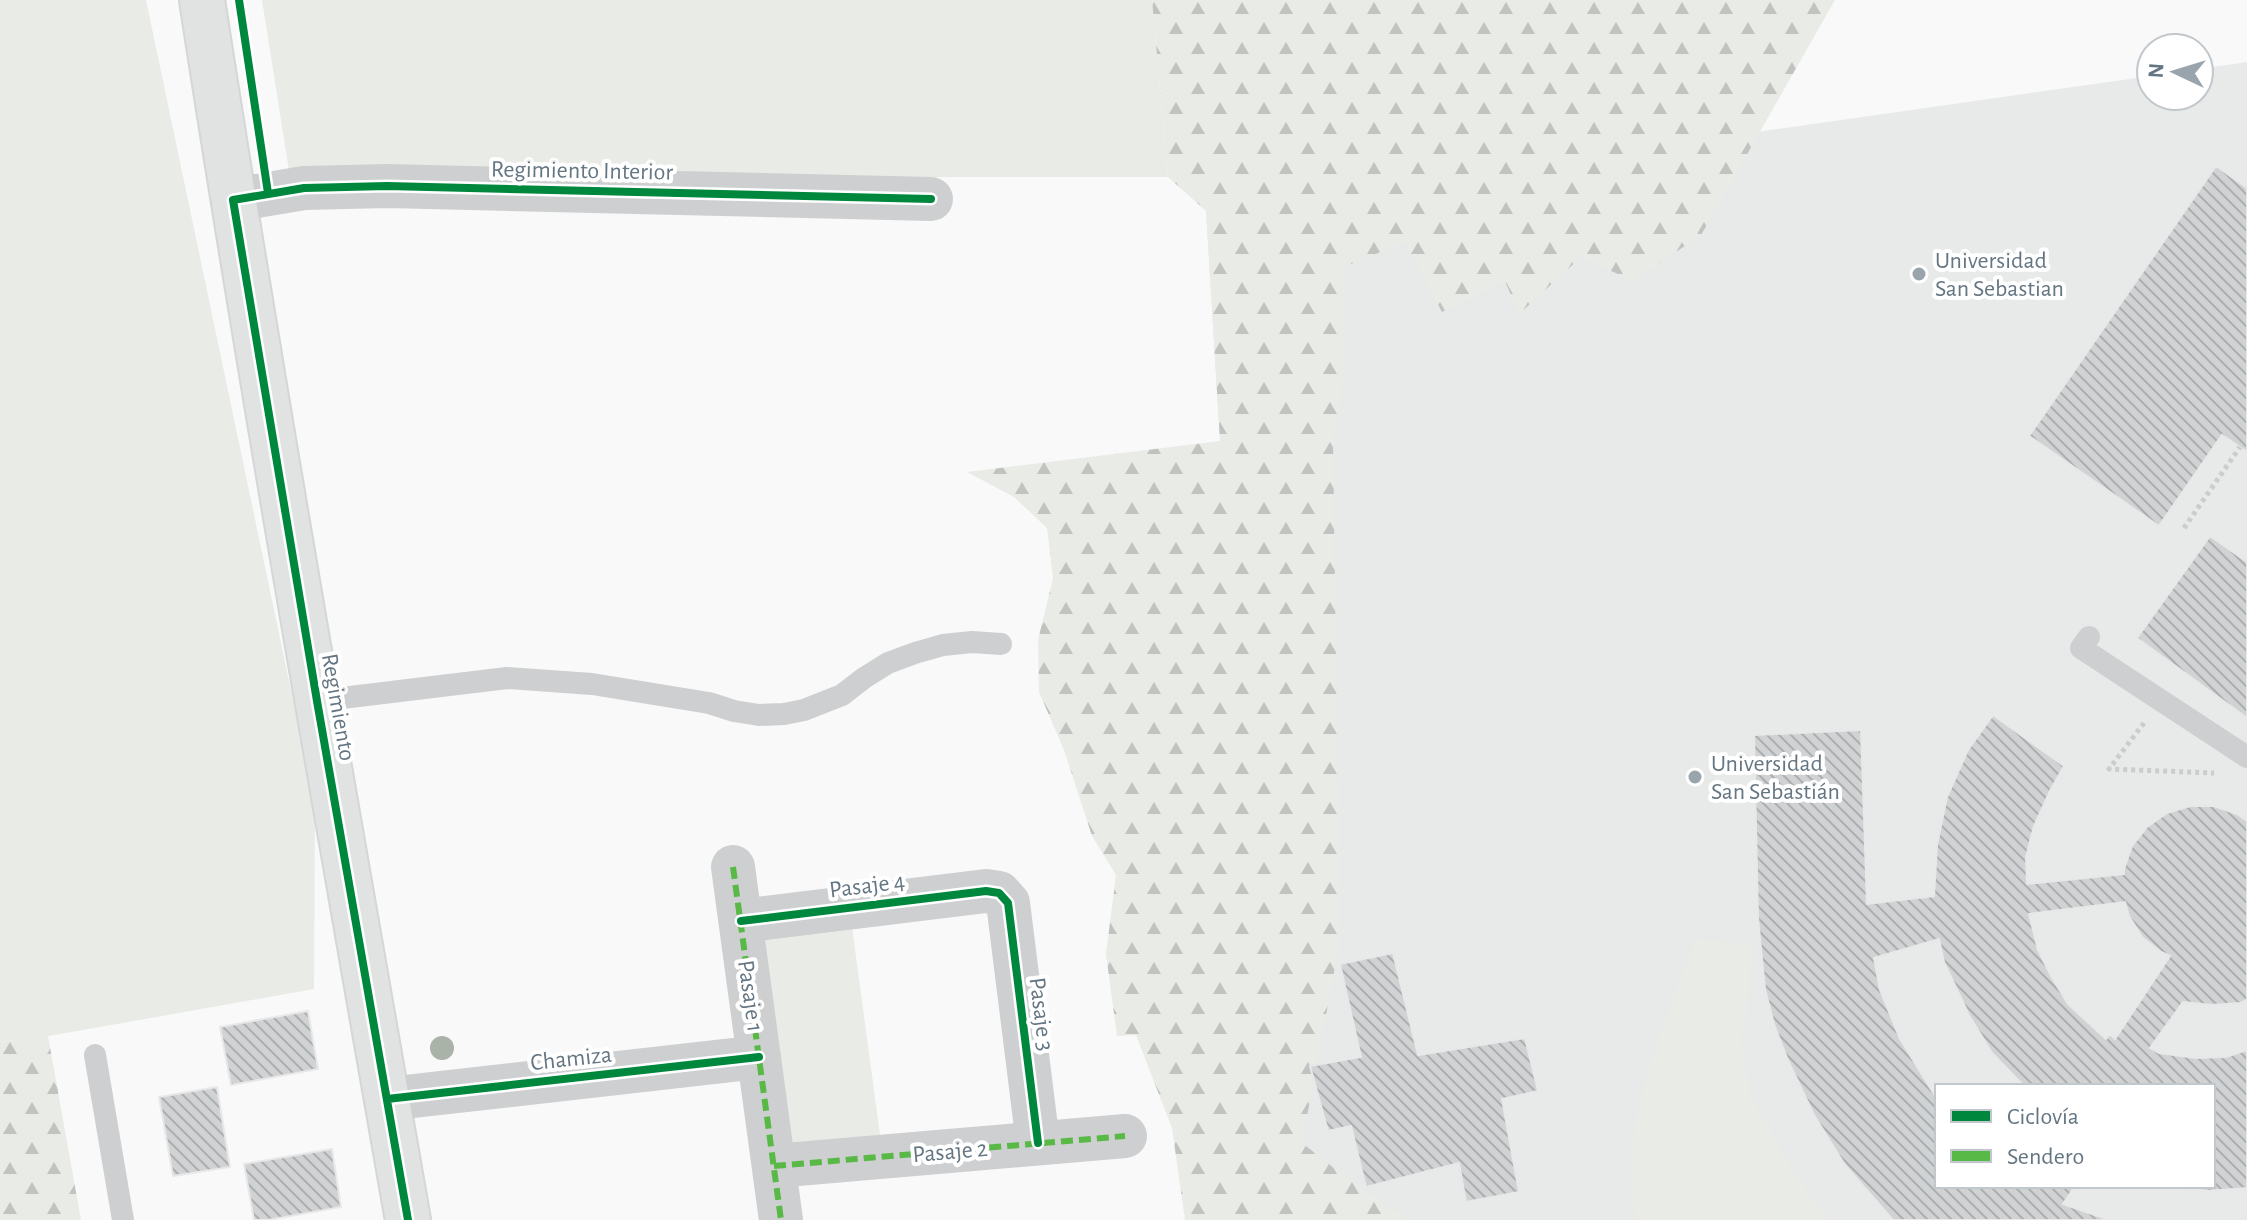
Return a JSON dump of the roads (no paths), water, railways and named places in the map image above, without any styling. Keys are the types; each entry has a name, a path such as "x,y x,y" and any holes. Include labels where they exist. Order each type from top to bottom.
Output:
{"main road":[{"name":"Regimiento","path":"202,0 317,701 408,1220"}],"street":[{"name":"Regimiento Interior","path":"233,200 304,188 387,186 931,199"},
{"name":"Pasaje 1","path":"733,867 781,1220"},
{"name":"Pasaje 4","path":"741,921 986,891 999,893"},
{"name":"Pasaje 3","path":"999,893 1008,903 1038,1143"},
{"name":"Chamiza","path":"387,1099 759,1057"},
{"name":"Pasaje 2","path":"774,1166 1125,1136"}],"lane":[{"path":"2089,637 2081,648 2247,757"},
{"path":"317,701 507,678 592,684 709,703 759,715 784,714 823,704 842,695 888,663 915,653 943,645 972,642 1001,644"},
{"path":"95,1055 123,1220"}],"place":[{"name":"Universidad San Sebastian","path":"1919,274"},
{"name":"Universidad San Sebastián","path":"1695,777"}]}
